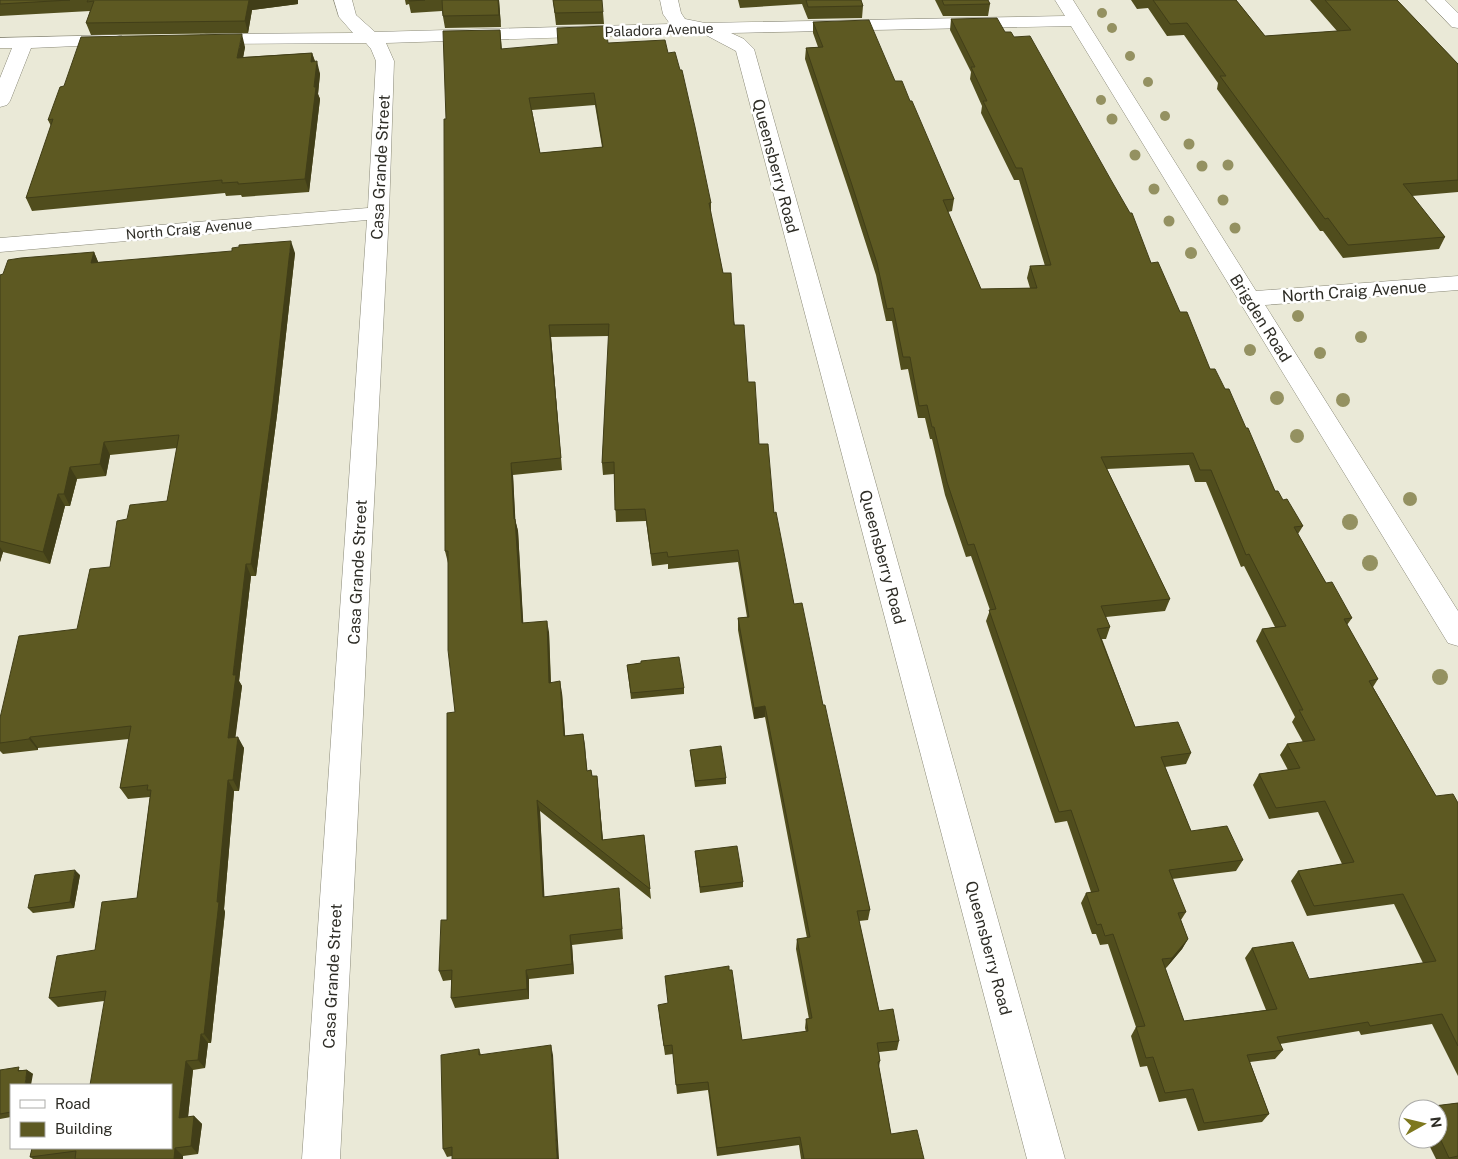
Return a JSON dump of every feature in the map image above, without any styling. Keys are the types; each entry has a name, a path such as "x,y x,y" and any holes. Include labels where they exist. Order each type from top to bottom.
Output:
{"street":[{"name":"Casa Grande Street","path":"321,1159 378,212 385,61 384,55 371,38 347,18 343,0"},
{"name":"Queensberry Road","path":"669,0 672,14 679,23 705,28 738,43 745,49 1046,1159"},
{"name":"Brigden Road","path":"1064,0 1458,635"},
{"path":"1436,0 1458,23"},
{"name":"Paladora Avenue","path":"188,39 371,38 705,28 1077,21"},
{"path":"0,43 130,40"},
{"path":"0,101 24,42"},
{"name":"North Craig Avenue","path":"0,245 378,212"},
{"name":"North Craig Avenue","path":"1250,299 1458,283"}],"building":[{"path":"0,0 70,0 0,4"},
{"path":"88,0 249,0 245,21 86,23 94,1 87,2"},
{"path":"442,0 498,0 499,15 443,16"},
{"path":"553,0 602,0 603,12 555,13"},
{"path":"806,0 861,0 863,6 808,7"},
{"path":"942,0 988,0 990,4 944,5"},
{"path":"1153,0 1236,0 1265,36 1351,30 1325,0 1397,0 1458,64 1458,180 1403,184 1445,237 1348,245 1328,218 1325,219 1220,76 1226,76 1187,23 1170,24"},
{"path":"997,18 1005,32 1011,32 1014,37 1030,36 1130,213 1132,213 1151,263 1158,262 1180,312 1187,312 1210,369 1215,369 1225,389 1229,389 1275,491 1278,491 1283,500 1287,499 1303,526 1294,527 1326,583 1332,582 1352,618 1344,619 1378,679 1369,681 1436,796 1453,794 1458,803 1458,1046 1442,1014 1370,1026 1368,1022 1277,1037 1283,1050 1247,1055 1269,1114 1204,1123 1193,1089 1165,1093 1153,1057 1146,1058 1136,1027 1145,1026 1113,934 1105,936 1101,924 1097,925 1086,893 1099,891 1071,810 1059,812 989,610 996,609 974,544 968,545 947,482 927,405 919,406 910,357 903,357 893,308 887,309 877,263 806,48 823,47 813,22 869,20 895,81 902,81 910,101 912,101 954,199 943,200 981,289 1037,288 1030,266 1051,265 1022,168 1016,168 983,101 987,101 971,67 975,67 951,19","holes":["1193,453 1200,470 1211,470 1246,555 1249,554 1286,626 1262,629 1303,710 1299,710 1315,740 1287,744 1300,768 1259,774 1276,808 1325,801 1354,862 1298,871 1314,906 1403,894 1436,961 1309,979 1293,942 1252,948 1277,1009 1184,1021 1162,959 1172,958 1188,939 1178,913 1186,912 1169,870 1243,860 1227,826 1191,831 1161,757 1191,753 1178,722 1135,727 1097,629 1110,627 1101,606 1170,599 1101,457"]},
{"path":"606,26 608,43 665,40 668,53 675,52 680,70 682,70 711,203 709,203 723,273 731,273 734,325 744,325 748,382 755,382 759,444 768,444 774,513 776,512 794,604 802,603 823,705 825,705 870,910 857,911 879,1011 893,1009 899,1041 877,1043 880,1061 878,1062 891,1134 917,1130 924,1159 804,1159 800,1137 717,1148 708,1082 676,1085 672,1045 664,1046 658,1005 668,1003 665,976 729,966 729,970 732,970 742,1040 808,1031 806,1019 812,1018 797,939 810,937 765,706 754,708 738,618 749,617 738,550 668,557 667,552 651,554 645,509 615,510 614,462 602,463 609,324 549,325 561,458 511,463 514,519 522,623 547,621 549,683 560,681 564,736 583,734 587,771 591,770 592,776 597,776 602,840 644,835 650,889 537,800 543,897 619,888 622,929 570,935 572,964 526,970 527,989 451,998 452,970 439,971 441,920 447,920 447,713 455,712 448,650 448,551 445,551 444,119 446,119 443,31 500,30 501,49 558,44 557,28","holes":["594,93 603,147 540,153 529,98"]},
{"path":"242,34 237,58 312,53 311,62 317,61 314,87 316,87 305,179 238,184 238,182 222,183 222,180 26,198 53,119 48,120 60,87 64,86 81,37"},
{"path":"291,241 273,403 251,564 246,564 233,675 236,675 228,738 238,737 233,780 228,780 217,902 219,902 204,1034 201,1034 198,1060 186,1061 179,1118 194,1116 191,1146 175,1148 174,1159 75,1159 76,1151 30,1157 32,1149 172,1149 172,1084 90,1084 106,991 49,998 57,956 95,950 102,902 137,898 151,790 147,790 148,785 120,788 131,726 30,737 29,739 0,743 0,718 19,636 77,629 90,569 110,567 117,521 127,519 130,505 167,501 179,435 104,442 100,464 70,467 64,494 58,494 43,552 0,541 0,275 3,274 8,260 21,258 94,252 91,263 232,251 232,248 239,247 239,245"},
{"path":"679,657 684,688 631,693 627,665 641,663 641,661"},
{"path":"721,746 726,778 695,781 690,750"},
{"path":"737,846 743,882 700,887 695,851"},
{"path":"75,870 70,902 28,908 35,875"},
{"path":"551,1045 557,1159 452,1159 452,1147 443,1149 441,1055 479,1049 479,1055"},
{"path":"19,1067 18,1071 27,1070 25,1084 10,1084 10,1112 0,1114 0,1070"},
{"path":"1458,1103 1458,1156 1449,1158 1445,1149 1448,1149 1448,1104"}]}
